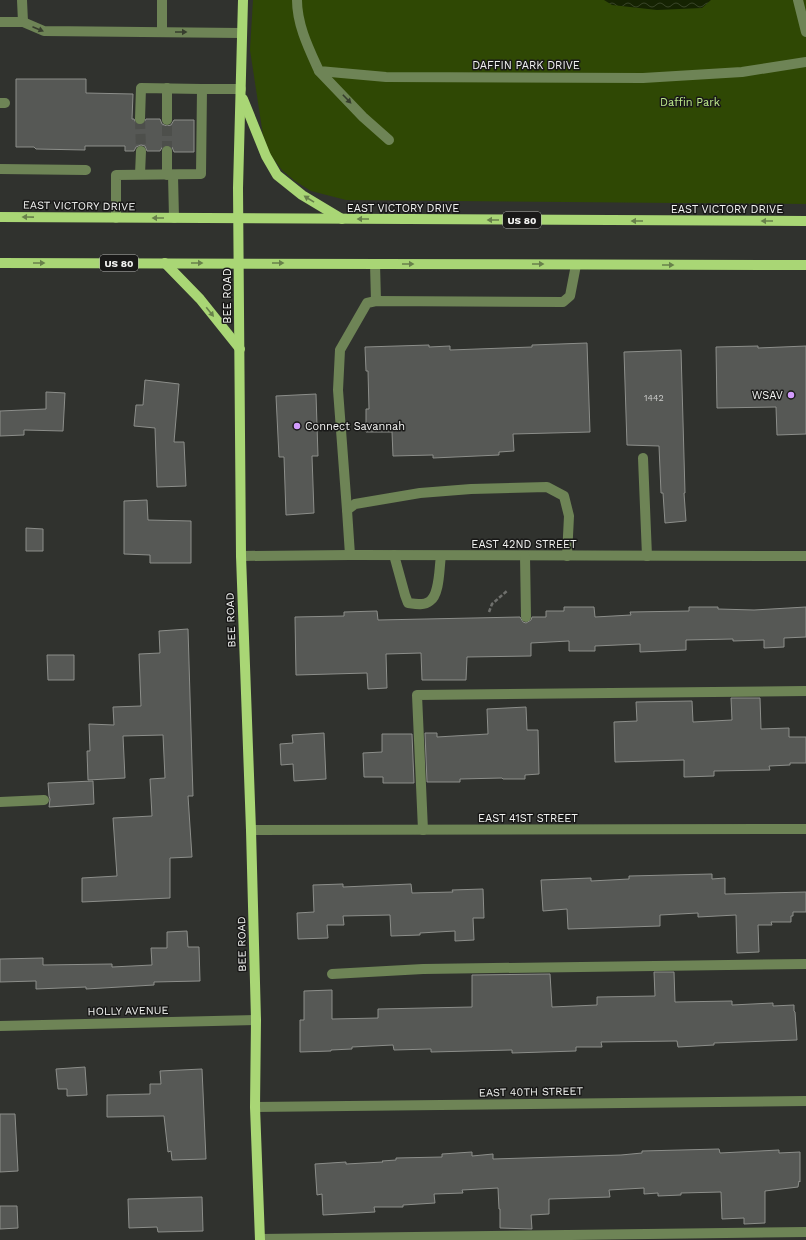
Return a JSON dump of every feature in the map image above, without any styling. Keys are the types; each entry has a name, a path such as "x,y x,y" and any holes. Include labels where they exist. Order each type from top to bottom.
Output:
{"main road":[{"name":"BEE ROAD","path":"243,0 238,188 241,556 251,830 256,1020 255,1107 260,1239"},
{"path":"241,92 266,156 277,175 302,195 342,219"},
{"name":"EAST VICTORY DRIVE","path":"0,217 806,221"},
{"name":"US 80","path":"0,263 806,265"},
{"path":"165,263 200,299 240,349"}],"street":[{"path":"22,0 22,22"},
{"path":"162,0 162,32"},
{"path":"298,0 297,8 306,41 320,71 363,117 389,140"},
{"path":"798,0 806,32"},
{"path":"0,22 22,22 44,31 241,33"},
{"name":"DAFFIN PARK DRIVE","path":"320,71 386,77 643,78 742,72 806,62"},
{"path":"140,119 140,88 202,89 241,92"},
{"path":"167,88 167,120"},
{"path":"116,218 116,175 201,174 202,89"},
{"path":"140,151 140,174"},
{"path":"167,152 174,218"},
{"path":"0,169 86,170"},
{"path":"375,264 376,300"},
{"path":"350,555 338,390 340,350 367,303 376,300 563,302 570,296 576,265"},
{"path":"643,458 647,556"},
{"path":"347,510 355,504 420,493 472,489 547,487 564,496 569,516 567,556"},
{"name":"EAST 42ND STREET","path":"241,556 806,556"},
{"path":"394,556 408,603 420,605 430,602 436,593 441,556"},
{"path":"525,556 526,617"},
{"path":"424,830 417,695 806,691"},
{"path":"0,802 44,800"},
{"name":"EAST 41ST STREET","path":"251,830 806,829"},
{"path":"332,974 431,969 806,964"},
{"name":"HOLLY AVENUE","path":"0,1026 256,1020"},
{"name":"EAST 40TH STREET","path":"255,1107 806,1101"},
{"path":"260,1239 806,1232"}],"path":[{"path":"489,612 492,604 511,586"}],"green space":[{"name":"Daffin Park","path":"253,0 806,0 806,204 346,200 311,191 295,181 282,170 270,154 263,135 250,50"}],"water":[{"path":"604,0 711,0 702,8 657,10 612,5"}],"building":[{"path":"16,79 86,79 86,93 133,94 132,119 134,119 137,125 143,124 146,119 160,119 162,124 167,126 171,125 174,120 194,120 194,152 174,152 172,147 167,145 163,146 160,151 147,151 145,146 141,145 136,147 134,151 125,151 125,146 85,146 85,150 16,147"},
{"path":"587,343 590,432 513,434 514,451 499,452 499,455 433,458 433,455 393,456 392,432 366,432 366,409 369,409 368,371 366,371 365,347 429,345 429,347 450,346 450,350"},
{"path":"758,346 758,348 806,346 806,434 777,435 776,407 717,408 716,347"},
{"path":"681,350 686,521 665,523 663,493 661,493 659,446 627,445 624,352"},
{"path":"145,380 179,384 174,442 184,442 186,486 157,487 155,428 134,426 136,405 143,405"},
{"path":"46,392 65,393 63,431 24,430 24,435 0,436 0,411 46,409"},
{"name":"Connect Savannah","path":"316,394 318,456 312,456 314,513 286,515 284,457 279,457 276,396"},
{"path":"147,500 148,520 191,521 191,563 150,563 150,555 124,554 124,501"},
{"path":"26,528 43,529 43,551 26,551"},
{"path":"564,607 594,607 595,617 631,615 630,612 689,611 689,607 718,607 718,609 754,610 806,607 806,637 784,638 784,647 764,648 764,640 686,640 686,650 640,652 640,644 595,646 595,651 569,651 569,641 531,643 531,656 467,657 466,680 422,680 421,653 386,654 387,688 368,689 367,673 296,675 295,617 344,616 344,612 377,611 378,620 520,617 523,622 526,623 531,620 532,617 546,617 546,611 564,611"},
{"path":"188,629 193,796 188,796 192,857 170,858 170,898 82,902 82,878 117,876 113,818 152,816 150,779 165,778 163,735 123,736 125,778 88,780 87,751 90,751 89,724 114,725 113,707 141,706 139,654 160,653 159,631"},
{"path":"47,655 74,655 74,680 48,680"},
{"path":"731,698 760,698 761,729 789,728 789,737 806,737 806,763 790,763 790,765 769,766 770,770 714,771 714,776 684,777 684,760 615,762 614,722 637,721 636,702 692,701 693,722 732,720"},
{"path":"526,707 527,730 538,730 539,774 525,775 525,779 460,779 460,782 427,782 425,733 437,733 437,737 488,734 487,709"},
{"path":"324,733 326,779 294,781 293,764 281,765 280,744 293,743 292,735"},
{"path":"382,734 412,734 414,783 383,783 383,777 364,777 363,753 382,752"},
{"path":"93,781 94,804 49,807 50,799 48,783"},
{"path":"712,874 712,879 725,878 725,894 806,892 806,912 793,912 791,922 771,922 772,925 758,925 759,952 737,953 736,915 698,917 698,913 660,915 660,926 568,929 567,909 543,911 541,880 591,878 591,881 629,879 629,876"},
{"path":"343,884 343,887 411,884 412,893 453,892 452,890 483,889 484,918 473,918 474,940 455,941 455,931 420,933 420,935 391,936 390,915 343,916 344,925 327,925 328,938 298,939 297,913 314,912 313,885"},
{"path":"187,931 188,947 199,947 200,981 154,982 154,985 86,989 86,987 36,989 36,981 0,982 0,959 43,958 43,965 112,964 112,967 152,965 151,948 167,948 167,932"},
{"path":"654,972 674,972 675,1002 732,1001 732,1005 773,1003 773,1006 794,1005 797,1040 714,1043 714,1045 678,1047 677,1041 601,1042 602,1047 576,1047 576,1051 512,1053 512,1050 431,1052 431,1049 394,1050 393,1045 352,1047 352,1049 331,1051 300,1052 300,1020 304,1020 304,991 332,990 332,1019 378,1018 378,1009 472,1007 472,975 550,974 552,1007 597,1005 597,997 655,996"},
{"path":"85,1067 87,1095 67,1096 67,1089 58,1089 56,1069"},
{"path":"202,1069 206,1159 172,1160 171,1151 168,1152 164,1116 107,1117 107,1095 150,1094 150,1084 161,1084 160,1071"},
{"path":"0,1114 15,1114 18,1171 0,1172"},
{"path":"719,1149 720,1153 779,1150 779,1153 800,1152 800,1182 799,1181 798,1187 765,1191 765,1223 744,1224 744,1218 722,1219 721,1192 681,1193 681,1195 658,1196 658,1193 644,1194 644,1188 609,1190 610,1197 549,1199 549,1214 531,1215 532,1229 500,1228 498,1188 462,1190 463,1193 434,1194 435,1203 403,1205 403,1207 374,1207 375,1212 323,1215 322,1194 317,1195 315,1164 383,1162 382,1161 396,1160 396,1158 442,1157 442,1154 472,1152 472,1156 493,1154 493,1159 621,1155 642,1153 642,1151"},
{"path":"202,1197 203,1231 158,1232 157,1227 129,1228 128,1199"},
{"path":"0,1206 17,1206 18,1228 0,1229"}],"tunnel":[{"path":"140,119 141,151"},
{"path":"167,120 167,151"}],"place":[{"name":"WSAV","path":"791,395"},
{"name":"Connect Savannah","path":"297,426"}]}
